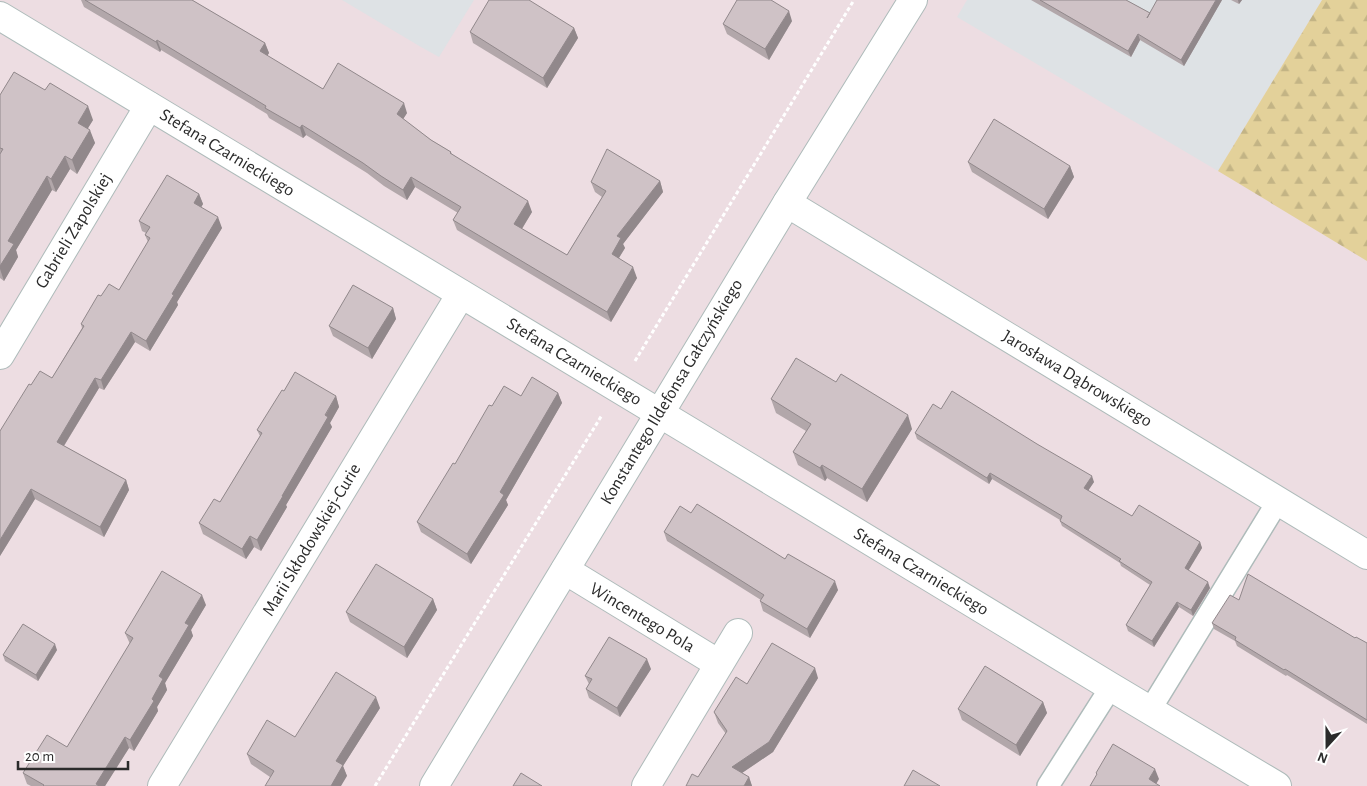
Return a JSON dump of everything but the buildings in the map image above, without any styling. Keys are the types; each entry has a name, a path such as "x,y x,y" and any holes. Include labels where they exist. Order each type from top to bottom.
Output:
{"street":[{"name":"Konstantego Ildefonsa Gałczyńskiego","path":"434,786 787,203 913,0"},
{"name":"Stefana Czarnieckiego","path":"0,16 1277,786"},
{"name":"Gabrieli Zapolskiej","path":"0,355 149,106"},
{"name":"Jarosława Dąbrowskiego","path":"787,203 1367,555"},
{"name":"Marii Skłodowskiej-Curie","path":"162,786 461,294"},
{"name":"Wincentego Pola","path":"565,570 719,664"},
{"path":"646,786 738,632"}],"lane":[{"path":"1150,710 1278,501"},
{"path":"1048,786 1110,687"}],"shaded area":[{"path":"342,0 474,0 439,57"},
{"path":"967,0 1322,0 1218,171 957,17"}],"green space":[{"path":"1322,0 1367,0 1367,261 1218,171"}]}
